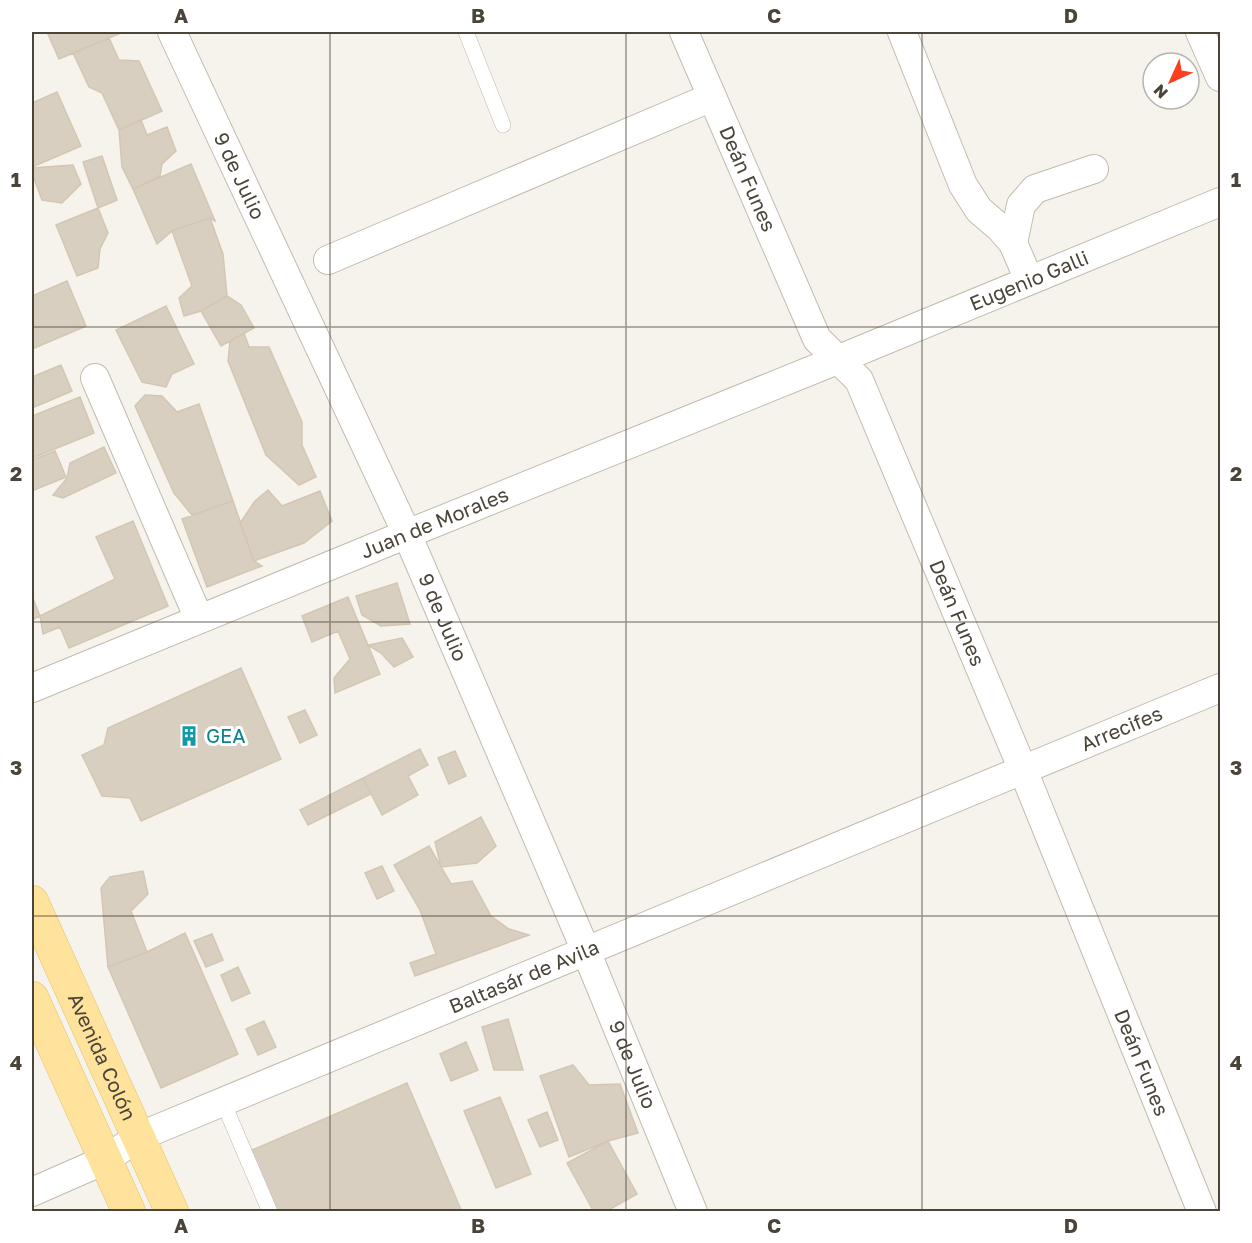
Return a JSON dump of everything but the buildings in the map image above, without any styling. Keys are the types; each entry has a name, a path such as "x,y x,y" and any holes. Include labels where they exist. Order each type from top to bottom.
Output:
{"main road":[{"name":"Avenida Colón","path":"32,902 171,1212"},
{"name":"Avenida Colón","path":"32,998 129,1212"}],"street":[{"name":"9 de Julio","path":"172,32 407,534 586,951 693,1212"},
{"name":"Deán Funes","path":"684,32 817,339 859,380 1023,770 1202,1212"},
{"path":"902,32 963,185 979,210 1013,243 1029,280"},
{"path":"1200,32 1221,77"},
{"path":"328,260 712,97"},
{"path":"1013,243 1022,205 1035,189 1094,169"},
{"name":"Eugenio Galli","path":"837,360 1221,202"},
{"name":"Juan de Morales","path":"32,688 837,360"},
{"path":"95,378 199,619"},
{"name":"Arrecifes","path":"1023,770 1221,688"},
{"name":"Baltasár de Avila","path":"32,1192 105,1160 138,1137 1023,770"}],"lane":[{"path":"466,32 503,125"},
{"path":"223,1102 270,1212"}],"place":[{"name":"GEA","path":"189,736"}]}
